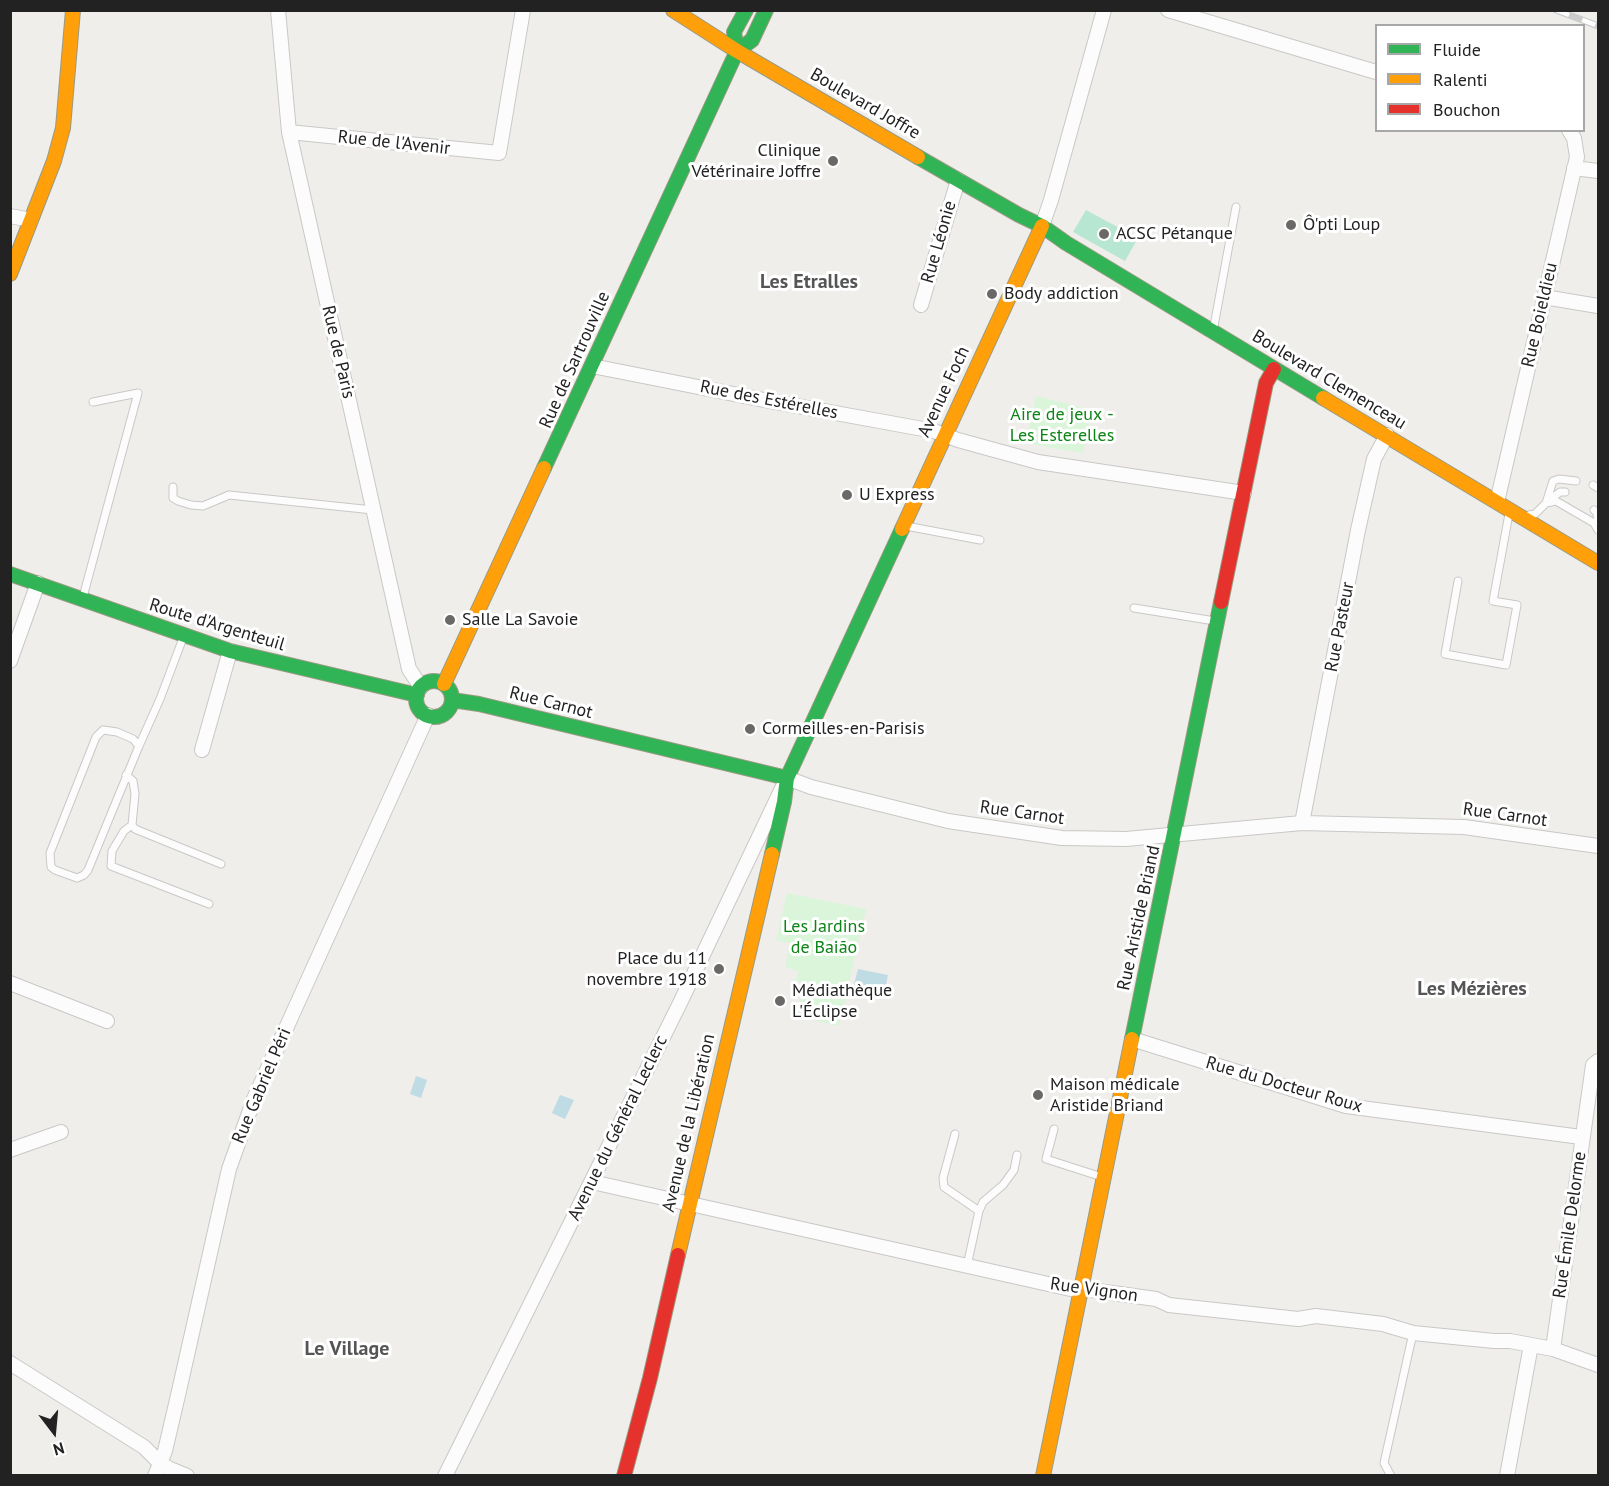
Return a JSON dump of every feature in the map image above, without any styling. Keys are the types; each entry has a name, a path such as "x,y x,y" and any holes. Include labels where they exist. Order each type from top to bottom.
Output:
{"street":[{"path":"10,274 54,161 63,128 73,10"},
{"name":"Rue de Paris","path":"278,10 289,132 409,669 419,691"},
{"name":"Rue de l'Avenir","path":"289,132 499,153 523,10"},
{"name":"Boulevard Joffre","path":"673,10 737,51 1041,226"},
{"path":"746,10 734,32 737,51 752,40 766,10"},
{"name":"Avenue Foch","path":"787,778 1041,226 1051,200 1104,10"},
{"path":"1168,10 1375,71"},
{"name":"Rue de Sartrouville","path":"444,684 737,51"},
{"name":"Rue Boieldieu","path":"1497,502 1574,168 1576,146 1570,132"},
{"path":"1574,168 1599,171"},
{"name":"Rue Léonie","path":"921,305 958,180"},
{"path":"10,216 31,219"},
{"name":"Boulevard Clemenceau","path":"1041,226 1274,369 1599,563"},
{"path":"1544,297 1599,306"},
{"name":"Rue des Estérelles","path":"592,366 934,431 1038,462 1244,493"},
{"name":"Rue Aristide Briand","path":"1043,1476 1083,1291 1266,383 1274,369"},
{"name":"Rue Pasteur","path":"1302,823 1358,530 1374,459 1388,435"},
{"name":"Route d'Argenteuil","path":"10,574 230,651 419,691"},
{"path":"10,661 38,583"},
{"path":"202,750 230,651"},
{"path":"433,681 444,684 450,690 452,700 450,708 444,714 436,717 428,715 418,705 419,691 433,681"},
{"name":"Rue Carnot","path":"452,700 479,704 787,778 811,787 948,821 1039,836 1106,840 1302,823 1464,827 1599,846"},
{"name":"Rue Gabriel Péri","path":"157,1469 165,1450 229,1169 254,1099 416,737 428,715"},
{"name":"Avenue du Général Leclerc","path":"445,1476 686,993 787,778"},
{"name":"Avenue de la Libération","path":"624,1476 650,1378 787,778"},
{"path":"10,983 107,1021"},
{"name":"Rue du Docteur Roux","path":"1132,1039 1346,1107 1581,1137"},
{"name":"Rue Émile Delorme","path":"1553,1350 1581,1137 1596,1063"},
{"path":"10,1150 61,1132"},
{"name":"Rue Vignon","path":"592,1182 1083,1291 1156,1299 1169,1305 1298,1319 1316,1316 1383,1324 1413,1333 1510,1341 1553,1350 1599,1365"},
{"path":"1507,1476 1531,1345"},
{"path":"10,1363 144,1447 157,1469 187,1476"}],"lane":[{"path":"1213,332 1236,207"},
{"path":"83,600 138,393 93,402"},
{"path":"1546,503 1553,481 1559,479 1576,481"},
{"path":"173,488 173,498 178,501 203,506 229,495 373,510"},
{"path":"1523,517 1536,514 1560,492 1564,492"},
{"path":"1546,503 1556,501 1598,528"},
{"path":"1458,581 1445,654 1506,665 1517,605 1493,601 1510,509"},
{"path":"1594,510 1597,513 1598,528"},
{"path":"903,526 980,540"},
{"path":"1134,608 1218,622"},
{"path":"139,746 133,739 117,732 103,730 96,737 50,853 51,867 55,870 77,878 88,870 126,775 139,746 160,699 184,635"},
{"path":"126,775 134,781 132,825 135,829 221,864"},
{"path":"132,825 124,831 112,851 111,866 209,904"},
{"path":"1054,1129 1046,1159 1105,1178"},
{"path":"955,1134 943,1178 944,1187 979,1211"},
{"path":"967,1266 983,1202 1003,1185 1014,1170 1017,1155"},
{"path":"1391,1476 1384,1463 1413,1333"}],"green space":[{"name":"ACSC Pétanque","path":"1086,210 1138,238 1125,261 1073,232"},
{"name":"Aire de jeux - Les Esterelles","path":"1036,396 1093,410 1083,453 1025,443"},
{"name":"Les Jardins de Baião","path":"787,893 866,909 839,1026 797,1017 804,984 796,981 798,971 785,967 790,943 776,940"}],"water":[{"path":"858,969 888,975 883,999 852,992"},
{"path":"416,1076 427,1080 421,1098 410,1094"},
{"path":"560,1095 574,1100 565,1119 552,1113"}],"railway":[{"path":"1556,10 1598,26"}],"traffic: fast":[{"path":"737,51 734,32 746,10"},
{"path":"544,468 737,51 752,40 766,10"},
{"path":"918,157 1042,226 1066,243 1323,398"},
{"path":"772,854 787,778 902,529"},
{"path":"10,574 230,651 417,695"},
{"path":"1132,1039 1221,602"},
{"path":"434,681 447,686 452,699 447,712 434,717 421,712 416,699 421,686 434,681"},
{"path":"452,700 479,704 787,778"}],"traffic: slow":[{"path":"10,274 54,161 63,128 73,10"},
{"path":"673,10 737,51 918,157"},
{"path":"902,529 1042,226"},
{"path":"1323,398 1598,563"},
{"path":"444,684 544,468"},
{"path":"678,1255 772,854"},
{"path":"1043,1476 1132,1039"}],"traffic: jam":[{"path":"1221,602 1266,383 1274,369"},
{"path":"624,1476 650,1378 678,1255"}],"place":[{"name":"Clinique Vétérinaire Joffre","path":"833,161"},
{"name":"Ô'pti Loup","path":"1291,225"},
{"name":"ACSC Pétanque","path":"1104,234"},
{"name":"Body addiction","path":"992,294"},
{"name":"U Express","path":"847,495"},
{"name":"Salle La Savoie","path":"450,620"},
{"name":"Cormeilles-en-Parisis","path":"750,729"},
{"name":"Place du 11 novembre 1918","path":"719,969"},
{"name":"Médiathèque L'Éclipse","path":"780,1001"},
{"name":"Maison médicale Aristide Briand","path":"1038,1095"}],"district":[{"name":"Les Etralles","path":"809,282"},
{"name":"Les Mézières","path":"1472,989"},
{"name":"Le Village","path":"347,1349"}]}
